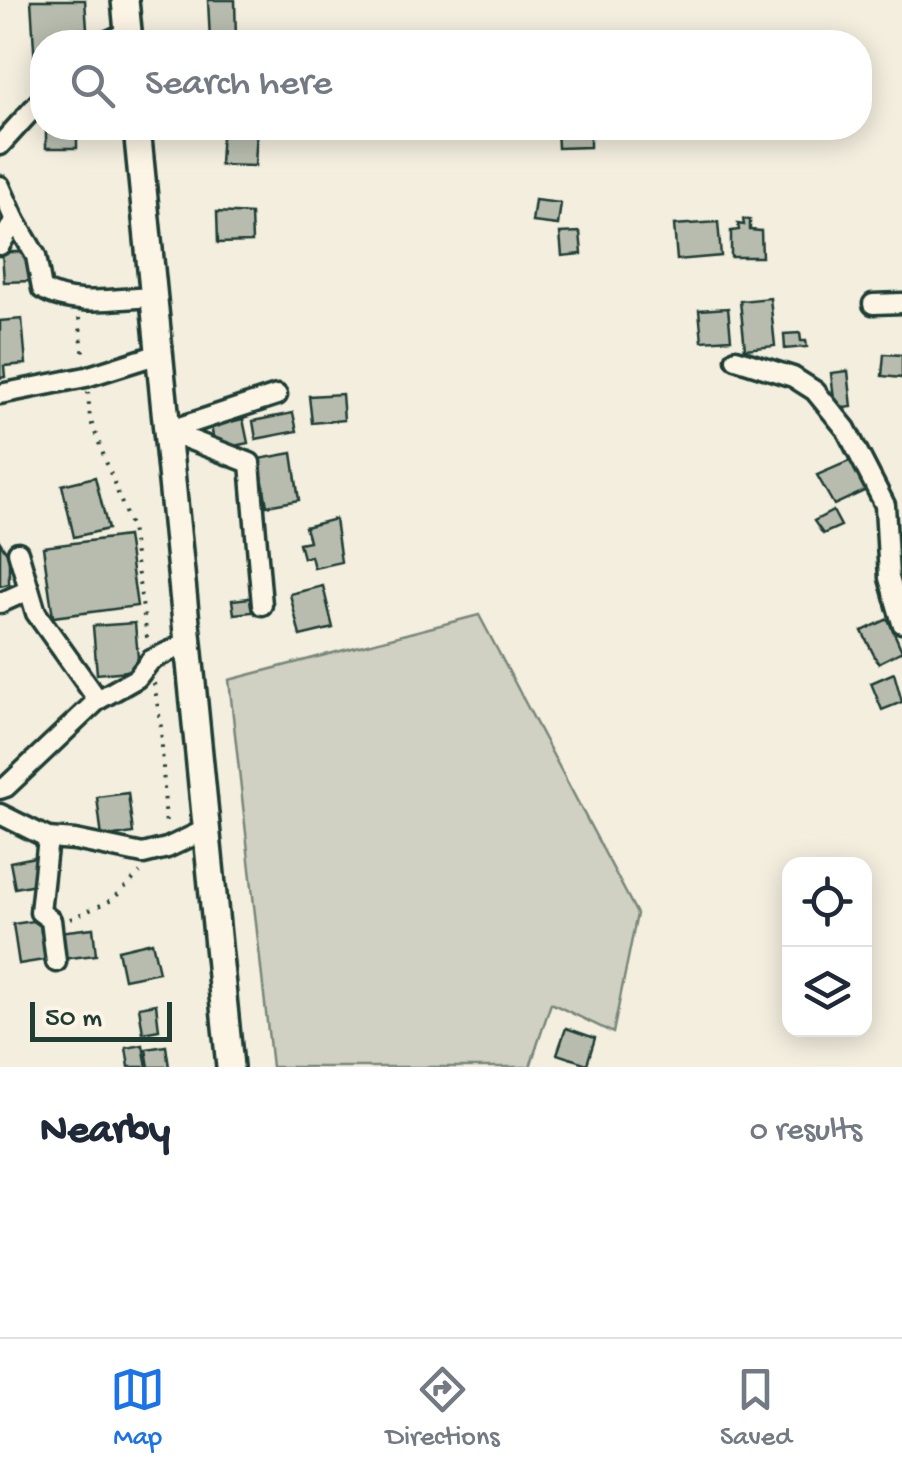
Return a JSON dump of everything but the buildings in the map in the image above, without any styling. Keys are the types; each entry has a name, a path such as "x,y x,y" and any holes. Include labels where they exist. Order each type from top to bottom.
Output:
{"main road":[{"path":"122,30 125,0"},
{"path":"138,140 230,1067"}],"street":[{"path":"0,145 30,112"},
{"path":"0,186 36,256 42,289 53,296 76,299 154,297"},
{"path":"0,245 15,220"},
{"path":"873,304 902,304"},
{"path":"0,394 86,377 159,354"},
{"path":"736,359 793,377 815,391 846,428 894,507 895,576 902,623"},
{"path":"166,432 277,395"},
{"path":"166,432 250,464 262,605"},
{"path":"18,552 36,614 98,700"},
{"path":"0,603 29,590"},
{"path":"0,788 6,788 98,700 137,678 150,660 188,643"},
{"path":"0,814 48,838 144,854 206,830"},
{"path":"48,838 40,912 51,920 56,962"}],"path":[{"path":"76,299 90,420 131,528 161,727 166,848"},
{"path":"52,930 112,900 140,872 144,854"}],"shaded area":[{"path":"479,615 637,914 613,1033 551,1003 530,1067 272,1067 229,680"}]}
